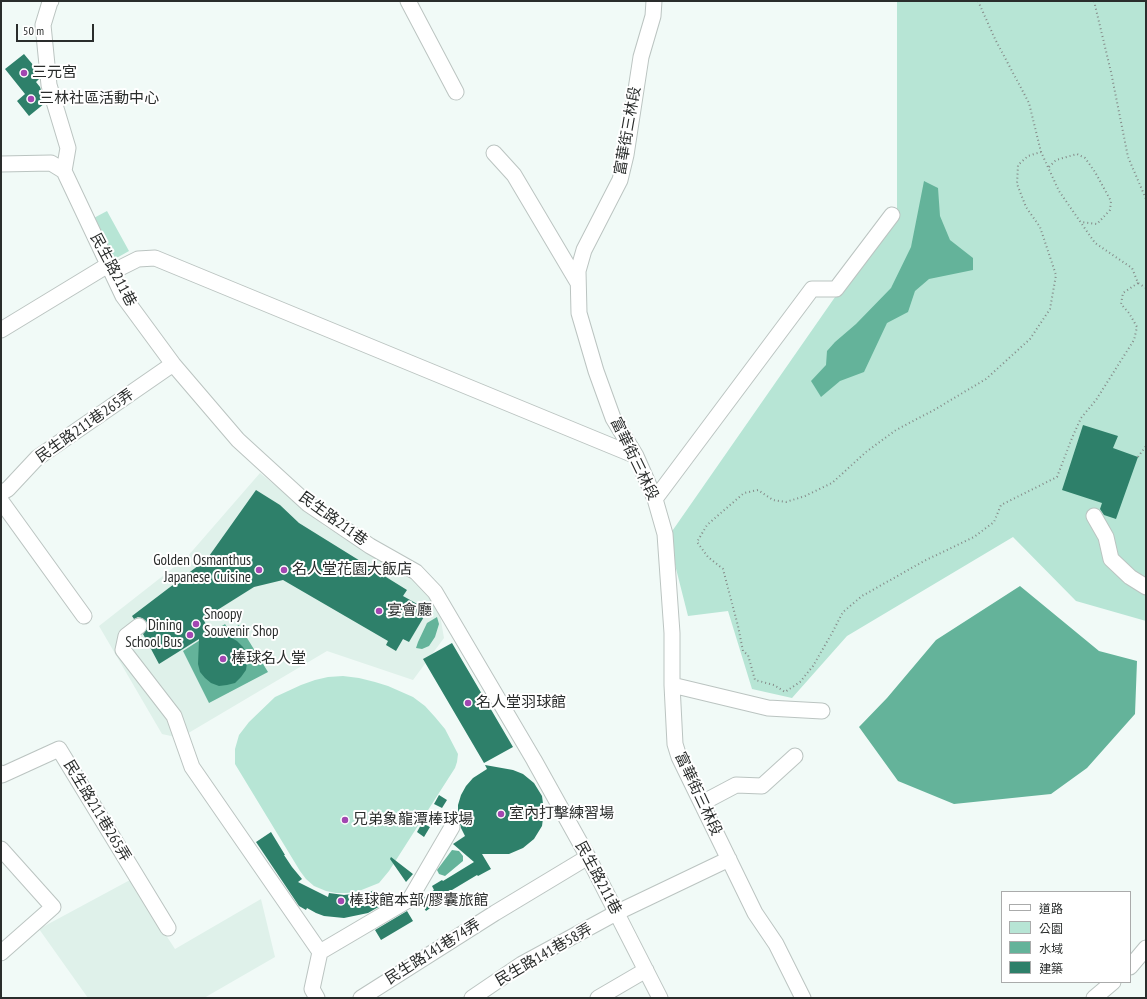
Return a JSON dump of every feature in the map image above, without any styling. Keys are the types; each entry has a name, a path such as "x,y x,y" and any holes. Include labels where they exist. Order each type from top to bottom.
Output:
{"street":[{"path":"1,164 51,163 64,170 68,148 48,85 43,24 50,1"},
{"path":"408,1 456,92"},
{"name":"富華街三林段","path":"654,1 653,16 641,57 626,155 620,180 584,250 578,271 579,313 596,371 613,418 636,456 655,498 665,534 672,633 672,685 675,744 679,757 755,913 776,944 803,998"},
{"path":"494,153 514,175 578,283"},
{"name":"民生路211巷","path":"64,170 123,296 173,364 238,440 308,504 370,546 416,572 435,592 534,760 588,857 660,998"},
{"path":"655,498 812,289 836,289 892,215"},
{"path":"1,330 110,268 138,259 155,258 636,456"},
{"name":"民生路211巷265弄","path":"1,493 8,489 37,458 173,364"},
{"path":"1,501 84,616"},
{"path":"1094,516 1106,537 1111,559 1130,577 1146,587"},
{"path":"139,626 126,636 123,650 174,716 192,767 320,952 315,993"},
{"path":"672,685 768,708 822,711"},
{"name":"民生路211巷265弄","path":"1,773 2,775 59,749 168,928"},
{"path":"702,802 736,785 762,786 795,756"},
{"path":"320,952 410,899 452,827"},
{"path":"1,849 53,907 1,953"},
{"name":"民生路141巷74弄","path":"361,998 489,917 588,857"},
{"name":"民生路141巷58弄","path":"472,998 522,964 616,913 729,859"},
{"path":"1131,966 1146,948"},
{"path":"598,998 646,970"},
{"path":"1094,998 1112,983"}],"path":[{"path":"978,1 994,39 1029,103 1041,152 1058,191 1082,222 1095,242 1132,268 1138,283 1146,288"},
{"path":"1094,1 1111,72 1128,157 1146,199"},
{"path":"1041,152 1028,156 1018,165 1017,184 1026,207 1040,227 1056,274 1050,309 1030,339 986,378 934,410 896,430 866,452 832,483 805,496 786,502 774,500 758,490 744,493 707,525 697,542 708,557 722,569 743,650 748,655 755,680 774,685 785,692 800,682 813,666 843,612 862,596 924,561 974,537 994,522 1001,505 1057,476 1081,418 1096,400 1134,340 1137,327 1129,313 1120,304 1123,293 1138,283"},
{"path":"1048,167 1056,160 1077,154 1085,158 1095,172 1111,202 1110,210 1097,224 1082,222"},
{"path":"1138,457 1146,446"}],"shaded area":[{"path":"260,473 326,527 414,577 439,609 444,638 413,680 327,651 180,738 162,734 99,626 187,557"},
{"path":"130,880 175,949 261,899 275,957 204,998 88,998 39,929"}],"green space":[{"path":"897,1 1146,1 1146,621 1076,601 1013,537 847,636 792,698 752,689 728,611 688,616 668,537 897,208"},
{"path":"107,211 129,251 113,260 92,219"},
{"name":"兄弟象龍潭棒球場","path":"343,676 375,682 413,697 425,706 445,729 458,754 455,768 389,871 379,883 359,891 336,893 314,886 300,871 235,764 235,749 239,735 249,722 275,697 315,680"}],"water":[{"path":"924,181 938,188 940,216 950,240 973,258 973,270 929,279 915,291 908,312 887,323 864,372 840,381 821,397 811,381 826,365 827,351 891,288 911,247"},
{"path":"1020,586 1099,651 1137,661 1135,714 1087,768 1051,794 954,804 898,781 859,727 887,698 936,640"},
{"path":"437,617 439,624 435,637 429,646 422,649 416,648 427,623"},
{"path":"225,624 229,630 239,625 268,672 209,703 183,651"},
{"path":"452,850 459,851 463,856 463,861 445,876 439,874 437,870"}],"building":[{"path":"24,54 39,72 39,79 36,82 40,87 43,96 41,97 45,103 29,116 17,101 25,94 5,69"},
{"path":"1083,425 1118,436 1113,448 1138,457 1116,519 1104,515 1100,509 1102,503 1062,490"},
{"name":"名人堂花園大飯店","path":"256,490 280,505 299,523 407,590 403,596 428,610 409,642 403,639 396,651 386,645 388,641 283,580 254,587 203,619 214,638 222,636 230,637 243,647 247,654 246,670 235,683 219,686 211,683 200,672 198,664 199,639 159,664 143,634 147,629 148,624 142,618 138,617 134,619 132,616 207,559"},
{"name":"名人堂羽球館","path":"452,643 513,747 484,763 423,659"},
{"name":"室內打擊練習場","path":"485,765 513,770 523,774 534,783 542,796 544,811 542,826 534,839 523,848 509,854 482,854 491,869 478,876 477,875 437,899 439,902 426,911 419,901 434,890 432,886 474,862 453,844 465,836 458,816 458,805 461,795 473,778 487,769"},
{"path":"439,795 447,800 442,808 434,804"},
{"path":"422,823 430,827 424,837 417,832"},
{"path":"271,832 284,855 302,879 298,882 328,897 329,893 344,895 359,893 360,896 374,890 382,905 368,913 344,918 324,916 299,906 256,842"},
{"path":"391,857 413,874 406,882 390,859"},
{"path":"407,911 413,921 381,940 375,930"}],"place":[{"name":"三元宮","path":"24,73"},
{"name":"三林社區活動中心","path":"31,99"},
{"name":"Golden Osmanthus Japanese Cuisine","path":"259,570"},
{"name":"名人堂花園大飯店","path":"284,570"},
{"name":"宴會廳","path":"379,611"},
{"name":"Snoopy Souvenir Shop","path":"196,624"},
{"name":"Dining School Bus","path":"190,635"},
{"name":"棒球名人堂","path":"223,659"},
{"name":"名人堂羽球館","path":"468,703"},
{"name":"室內打擊練習場","path":"501,814"},
{"name":"兄弟象龍潭棒球場","path":"345,820"},
{"name":"棒球館本部/膠囊旅館","path":"341,901"}]}
